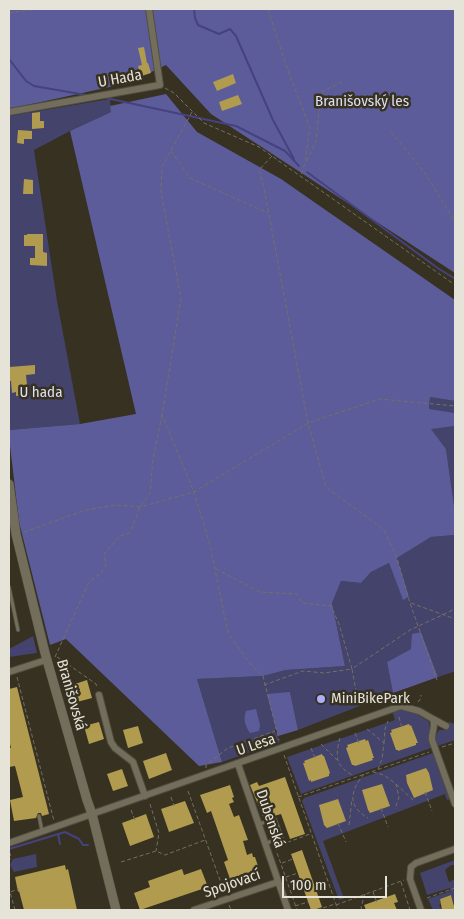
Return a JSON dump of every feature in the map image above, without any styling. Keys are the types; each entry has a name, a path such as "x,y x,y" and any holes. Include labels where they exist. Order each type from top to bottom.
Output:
{"street":[{"name":"U Hada","path":"9,112 160,85 149,9"},
{"name":"Branišovská","path":"9,484 10,511 46,660 92,814 116,910"},
{"path":"12,671 46,660"},
{"path":"99,695 111,742 115,748 133,762 145,796"},
{"name":"U Lesa","path":"9,843 401,706 427,714 433,719"},
{"path":"433,719 446,726"},
{"path":"433,719 435,728 432,740 455,804"},
{"name":"Dubenská","path":"238,764 288,910"},
{"path":"421,910 410,878 411,867 416,863 455,849"},
{"name":"Spojovací","path":"194,910 278,882"}],"lane":[{"path":"9,586 18,630"},
{"path":"39,816 42,832"},
{"path":"258,825 275,819 282,838 265,844"}],"path":[{"path":"9,13 36,9"},
{"path":"268,9 286,65 310,128 305,163"},
{"path":"300,176 316,141 321,92 342,82"},
{"path":"160,85 174,93 204,124 260,147 455,285"},
{"path":"99,695 96,684 55,657 89,582 101,573 106,566 104,554 120,536 130,533 140,507 150,493 153,459 181,298 161,192 162,167 192,112"},
{"path":"391,132 425,172 455,222"},
{"path":"171,150 190,178 269,214"},
{"path":"272,156 259,170 308,423 326,487 384,530 397,558 410,603 438,680"},
{"path":"16,534 86,510 116,505 140,507 194,492 308,423 380,399 455,406"},
{"path":"162,415 194,492 210,545 228,633 251,665 262,676 280,744"},
{"path":"215,569 260,592 296,594 302,603 331,606 339,624 352,669 359,707"},
{"path":"410,603 455,619"},
{"path":"264,685 303,672 324,673 352,669 410,630 455,609"},
{"path":"12,671 56,827"},
{"path":"418,702 421,695"},
{"path":"398,718 402,728"},
{"path":"378,769 382,759 385,729 388,721"},
{"path":"367,728 384,743"},
{"path":"207,775 206,764 228,748 276,731"},
{"path":"355,732 359,743"},
{"path":"337,761 340,738"},
{"path":"438,748 455,743"},
{"path":"320,744 344,770 355,777"},
{"path":"312,748 315,758"},
{"path":"298,797 432,751"},
{"path":"283,752 338,910"},
{"path":"371,772 384,775 414,801"},
{"path":"349,825 354,789 364,774"},
{"path":"395,808 398,797 396,784"},
{"path":"188,791 226,896"},
{"path":"425,792 432,811"},
{"path":"170,797 174,806"},
{"path":"352,798 361,814 368,818"},
{"path":"150,804 159,833 156,850"},
{"path":"381,808 388,827"},
{"path":"131,810 135,820"},
{"path":"338,822 346,842"},
{"path":"297,910 275,846 310,834"},
{"path":"121,862 156,850 165,855 206,840"},
{"path":"9,850 9,862"},
{"path":"281,863 293,859"},
{"path":"286,878 298,873"},
{"path":"317,910 410,878"},
{"path":"401,882 410,910"},
{"path":"9,886 15,910"},
{"path":"291,892 303,888"},
{"path":"427,898 455,888"},
{"path":"10,892 18,889"},
{"path":"373,892 377,903"},
{"path":"362,910 361,907 365,894"},
{"path":"296,906 308,902"}],"green space":[{"name":"Branišovský les","path":"9,9 455,9 455,273 211,114 166,65 128,83 9,109"},
{"path":"166,94 197,132 281,179 455,300 455,401 430,397 429,409 455,413 455,426 431,429 446,449 455,513 455,535 431,537 397,558 409,597 403,600 389,563 371,572 361,583 341,581 332,603 345,666 286,670 263,676 197,679 222,762 199,766 66,639 50,645 19,522 9,437 9,430 80,424 136,414 70,131 111,112 110,106"},
{"name":"U hada","path":"110,99 111,112 34,150 57,301 80,424 9,430 9,116"},
{"path":"430,397 455,401 455,413 429,410"},
{"path":"455,426 455,513 446,449 430,428"},
{"path":"455,535 455,673 438,677 421,632 411,649 387,662 393,693 298,730 290,692 275,731 280,742 222,762 197,679 263,676 286,670 345,666 332,603 341,581 361,583 371,572 389,563 403,599 409,598 397,558 431,537"},
{"path":"421,632 438,677 393,693 387,662 411,649 412,634"},
{"path":"33,636 37,653 9,657 9,649"},
{"path":"290,692 298,730 278,736 267,694"},
{"path":"256,709 260,725 259,731 250,733 245,722 245,714 246,711"},
{"path":"405,709 414,712 429,722 431,748 301,794 287,757 395,720 392,711"},
{"path":"449,722 455,724 455,740 437,746 435,737 439,730 445,730"},
{"path":"433,753 451,799 447,800 445,794 323,841 344,899 339,900 302,801 304,798"},
{"path":"36,854 37,867 14,872 10,865 13,859"},
{"path":"455,860 455,865 451,865 445,870 449,882 455,879 455,906 451,895 440,899 441,904 439,905 442,910 433,910 428,899 450,891 450,888 427,895 420,873"}],"building":[{"path":"144,47 151,73 141,76 138,66 142,65 138,48"},
{"path":"233,74 236,83 217,91 213,82"},
{"path":"238,95 242,104 222,111 219,102"},
{"path":"40,112 40,121 44,121 44,128 32,129 32,113"},
{"path":"18,130 32,131 32,139 24,139 24,144 17,143"},
{"path":"24,179 33,180 33,194 23,194"},
{"path":"43,234 43,252 47,253 47,266 30,265 30,258 35,258 35,246 24,246 24,235"},
{"path":"35,365 35,374 26,375 28,395 16,396 16,392 12,393 11,381 9,381 9,367"},
{"path":"87,680 92,698 77,702 72,685"},
{"path":"17,687 49,814 42,816 41,813 38,813 36,818 14,821 10,800 23,797 15,766 9,767 9,748 11,748 9,740 9,689"},
{"path":"99,722 104,739 89,744 84,726"},
{"path":"409,724 418,743 398,751 390,733 392,732 391,730"},
{"path":"138,726 143,743 128,748 123,730"},
{"path":"365,739 366,741 368,740 373,760 355,766 352,765 346,748 348,747 347,745"},
{"path":"166,753 172,770 149,779 143,761"},
{"path":"322,754 330,773 329,776 311,782 303,763"},
{"path":"426,768 433,790 414,798 407,783 406,775"},
{"path":"122,769 128,786 113,791 107,774"},
{"path":"285,777 305,834 290,839 281,814 264,819 250,785 257,782 259,786"},
{"path":"382,784 390,806 370,813 362,790"},
{"path":"230,785 234,802 229,804 234,817 239,815 248,840 243,841 247,855 252,853 259,869 230,879 224,862 228,860 211,811 207,813 200,795"},
{"path":"338,799 346,821 327,828 324,825 319,805"},
{"path":"185,801 194,823 169,832 161,809"},
{"path":"146,814 154,837 130,846 122,823"},
{"path":"302,850 322,907 314,910 311,910 291,854"},
{"path":"65,865 66,870 68,869 77,910 24,910 15,877"},
{"path":"182,869 184,875 201,869 208,887 140,910 134,893 150,887 148,881"},
{"path":"395,894 398,902 394,903 397,910 366,910 364,905"},
{"path":"451,895 455,910 442,910 440,899"}],"waterway":[{"path":"194,9 198,25 219,34 230,29 236,36 273,120 294,159"},
{"path":"9,59 26,81 34,86 86,95"},
{"path":"106,98 236,126 285,151 299,166"},
{"path":"307,172 454,278"},
{"path":"9,652 33,648"},
{"path":"9,849 65,832 79,839 83,845 88,845"},
{"path":"58,834 60,844"}],"place":[{"name":"MiniBikePark","path":"321,699"}]}
